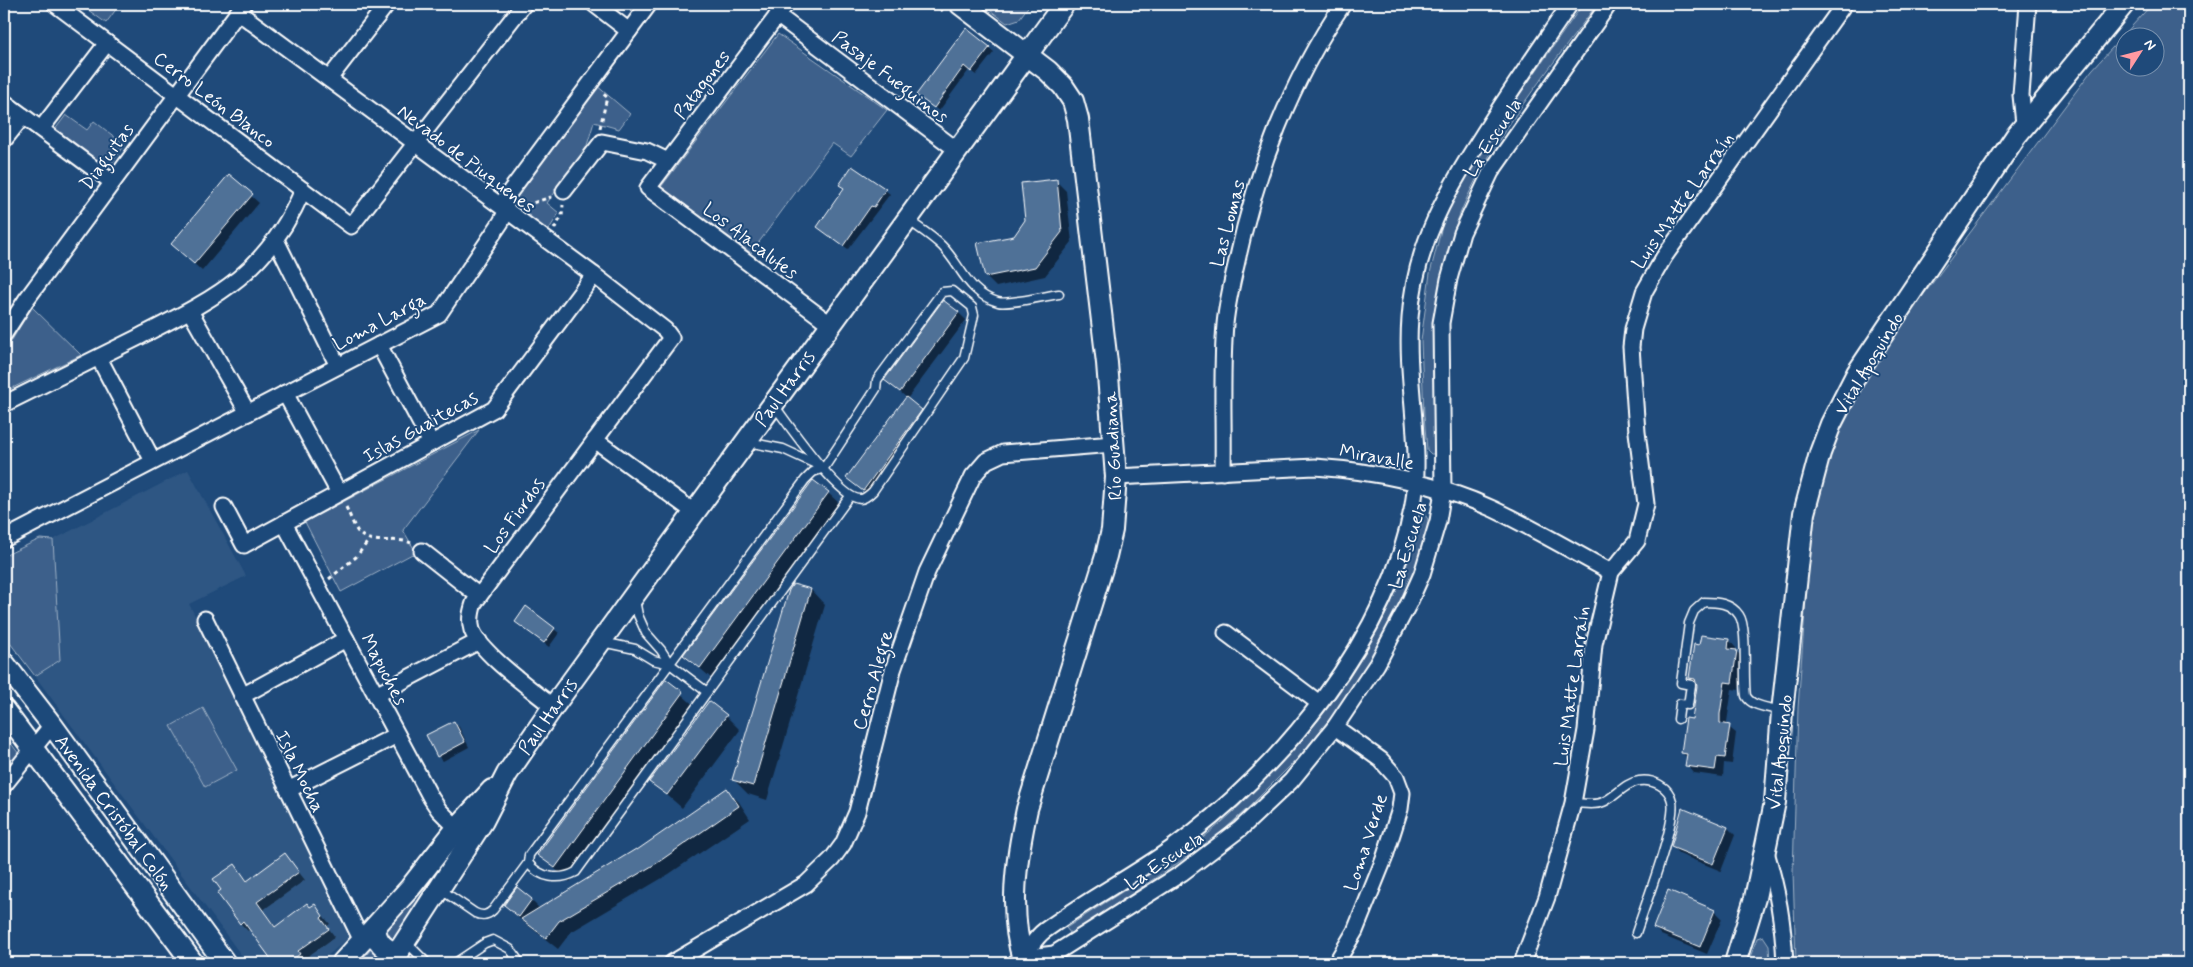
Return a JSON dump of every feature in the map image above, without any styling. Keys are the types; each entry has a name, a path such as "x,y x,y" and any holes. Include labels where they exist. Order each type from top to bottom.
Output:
{"street":[{"path":"329,80 388,4"},
{"path":"415,144 524,4"},
{"path":"594,4 629,31"},
{"name":"Loma Larga","path":"4,539 439,314 506,212 506,197 649,4"},
{"name":"Río Guadiana","path":"960,4 1048,71 1063,86 1073,101 1078,119 1106,354 1116,477 1112,530 1106,556 1027,809 1019,846 1014,903 1020,961"},
{"name":"Paul Harris","path":"394,958 482,822 507,774 599,641 1064,4"},
{"name":"Las Lomas","path":"1223,472 1226,324 1239,248 1260,173 1274,137 1309,61 1343,4"},
{"name":"La Escuela","path":"1020,961 1041,933 1154,861 1215,814 1244,788 1280,751 1319,703 1356,650 1386,594 1413,506 1415,483 1409,321 1414,283 1421,252 1438,209 1450,188 1513,87 1570,4"},
{"name":"La Escuela","path":"1020,961 1054,954 1151,894 1212,852 1285,787 1335,726 1377,664 1410,603 1433,538 1443,491 1441,323 1449,279 1462,233 1491,172 1609,4"},
{"name":"Luis Matte Larraín","path":"1522,963 1547,896 1573,803 1586,730 1594,644 1611,572 1637,541 1646,504 1631,366 1633,329 1644,292 1664,257 1844,4"},
{"path":"2024,124 2021,95 2028,4"},
{"name":"Vital Apoquindo","path":"1735,963 1755,898 1775,802 1782,712 1804,513 1831,424 1858,372 2024,124 2124,4"},
{"name":"Cerro León Blanco","path":"62,6 107,43 351,226 415,144"},
{"name":"Nevado de Piuquenes","path":"241,8 329,80 594,275 665,330 671,338"},
{"name":"Diaguitas","path":"4,334 112,182 241,8"},
{"name":"Pasaje Fueguinos","path":"781,9 957,150"},
{"name":"Patagones","path":"648,188 781,9"},
{"path":"41,129 107,43"},
{"path":"4,102 112,182"},
{"path":"4,140 22,116"},
{"path":"564,191 602,142 648,151 668,162"},
{"name":"Los Alacalufes","path":"648,188 830,324"},
{"path":"4,404 190,311 228,288 276,240 296,207 303,190"},
{"path":"276,240 338,366"},
{"name":"Islas Guaitecas","path":"224,507 244,545 494,409 594,275"},
{"path":"190,311 248,413"},
{"name":"Los Fiordos","path":"553,707 497,660 479,641 471,628 470,620 474,603 671,338"},
{"path":"379,345 431,443"},
{"path":"99,358 153,462"},
{"path":"285,393 339,493"},
{"path":"595,440 694,512"},
{"name":"Cerro Alegre","path":"672,963 806,884 832,859 843,844 857,812 893,670 927,572 978,468 994,456 1003,453 1113,444"},
{"name":"Miravalle","path":"1116,477 1315,467 1346,469 1415,483 1492,509 1611,572"},
{"name":"Mapuches","path":"284,523 435,804 457,828"},
{"path":"422,551 479,596"},
{"name":"Isla Mocha","path":"206,618 288,790 368,934"},
{"path":"1226,633 1319,703"},
{"path":"242,696 346,639"},
{"path":"376,695 479,641"},
{"name":"Avenida Cristóbal Colón","path":"4,663 52,725 225,963"},
{"name":"Avenida Cristóbal Colón","path":"4,710 193,963"},
{"path":"4,785 52,725"},
{"name":"Loma Verde","path":"1335,726 1382,760 1396,777 1402,793 1400,809 1384,859 1355,931 1336,963"},
{"path":"288,790 398,735"},
{"name":"Paul Harris","path":"342,963 410,888 457,828 507,774"},
{"path":"1766,852 1776,886 1783,922 1785,963"},
{"path":"368,934 376,935 384,948 394,958"}],"lane":[{"path":"907,219 940,244 950,255 963,277 973,288 985,296 999,302 1059,294"},
{"path":"440,888 475,913 488,914 528,863 529,855 804,480 814,472 824,468 876,389 877,380 942,292 952,291 972,307 974,315 964,358 873,491 860,499 850,496 831,478 824,468 804,446 773,403"},
{"path":"745,442 783,449 824,468"},
{"path":"528,863 535,871 554,878 568,876 576,872 850,496"},
{"path":"634,594 638,615 646,633 670,664 706,692"},
{"path":"1678,719 1680,704 1688,705 1691,684 1682,683 1689,623 1694,611 1704,602 1720,602 1730,606 1739,615 1744,628 1744,683 1749,701 1782,712"},
{"path":"599,641 635,649 652,660 670,664"},
{"path":"1573,803 1601,804 1613,797 1625,786 1638,781 1649,781 1663,787 1672,800 1673,812 1659,866 1636,933"},
{"path":"455,963 485,943 493,940 510,949 520,963"},
{"path":"394,958 427,963"}],"path":[{"path":"599,124 607,97"},
{"path":"506,212 564,191 562,216 557,225"},
{"path":"339,493 358,532 369,540 405,541 422,551"},
{"path":"318,586 345,568 369,540"}],"shaded area":[{"path":"80,4 120,4 106,23"},
{"path":"982,4 1030,4 1019,19 1007,23"},
{"path":"1583,4 1597,4 1506,129 1475,182 1453,233 1440,283 1434,326 1433,380 1437,452 1431,454 1427,450 1421,341 1430,273 1446,211 1480,151"},
{"path":"2152,4 2189,4 2189,963 1796,963 1793,872 1798,708 1812,514 1839,427 1880,353 2092,70 2116,44 2116,78 2166,78 2166,28 2130,28"},
{"path":"778,34 887,110 851,156 832,143 751,253 661,187"},
{"path":"596,85 630,114 619,129 594,122 585,152 547,203 559,213 548,231 509,202"},
{"path":"66,115 87,130 94,121 125,145 106,171 54,131"},
{"path":"32,307 81,355 4,392 4,353"},
{"path":"479,430 403,530 416,552 341,592 305,522"},
{"path":"188,470 246,576 189,604 359,929 319,963 247,963 35,676 60,660 53,540"},
{"path":"1422,511 1428,519 1425,547 1402,601 1348,696 1300,756 1214,839 1071,934 1066,928 1202,839 1235,810 1283,762 1306,735 1348,679 1384,618 1399,586 1411,552 1418,515"},
{"path":"40,539 53,540 60,660 35,676 4,635 4,556"},
{"path":"203,708 237,770 205,787 171,726"},
{"path":"4,734 19,754 4,770"},
{"path":"457,850 383,963 357,963 366,955"},
{"path":"1763,936 1769,945 1770,963 1748,963 1757,938"}],"building":[{"path":"966,28 990,47 971,72 964,66 934,108 916,95"},
{"path":"852,166 886,189 874,207 871,206 843,246 817,227 844,188 839,185"},
{"path":"229,174 253,194 194,264 171,244"},
{"path":"1057,179 1062,232 1035,267 985,277 977,243 1014,236 1025,220 1021,183"},
{"path":"943,300 959,312 900,392 884,380"},
{"path":"906,397 922,410 863,491 846,478"},
{"path":"813,480 829,492 700,668 683,655"},
{"path":"793,584 811,589 753,786 732,780 789,590"},
{"path":"526,606 555,628 544,643 515,622"},
{"path":"1701,635 1729,639 1728,649 1737,650 1732,683 1725,682 1720,714 1720,723 1730,725 1725,758 1717,757 1715,770 1685,766 1687,754 1681,753 1686,718 1692,719 1697,686 1695,679 1689,678 1694,644 1699,645"},
{"path":"666,679 683,692 555,868 537,855"},
{"path":"709,701 727,715 667,795 649,782"},
{"path":"454,721 465,742 437,757 426,735"},
{"path":"727,788 739,806 657,863 559,921 546,938 521,919 637,850"},
{"path":"1682,808 1728,827 1713,864 1671,847"},
{"path":"285,853 299,872 257,902 275,927 307,903 310,907 315,904 323,916 321,918 329,929 298,951 300,954 288,963 274,963 243,921 240,924 217,893 221,890 213,879 235,864 247,881"},
{"path":"517,887 532,899 519,917 504,905"},
{"path":"1668,890 1715,910 1700,947 1653,928"}]}
